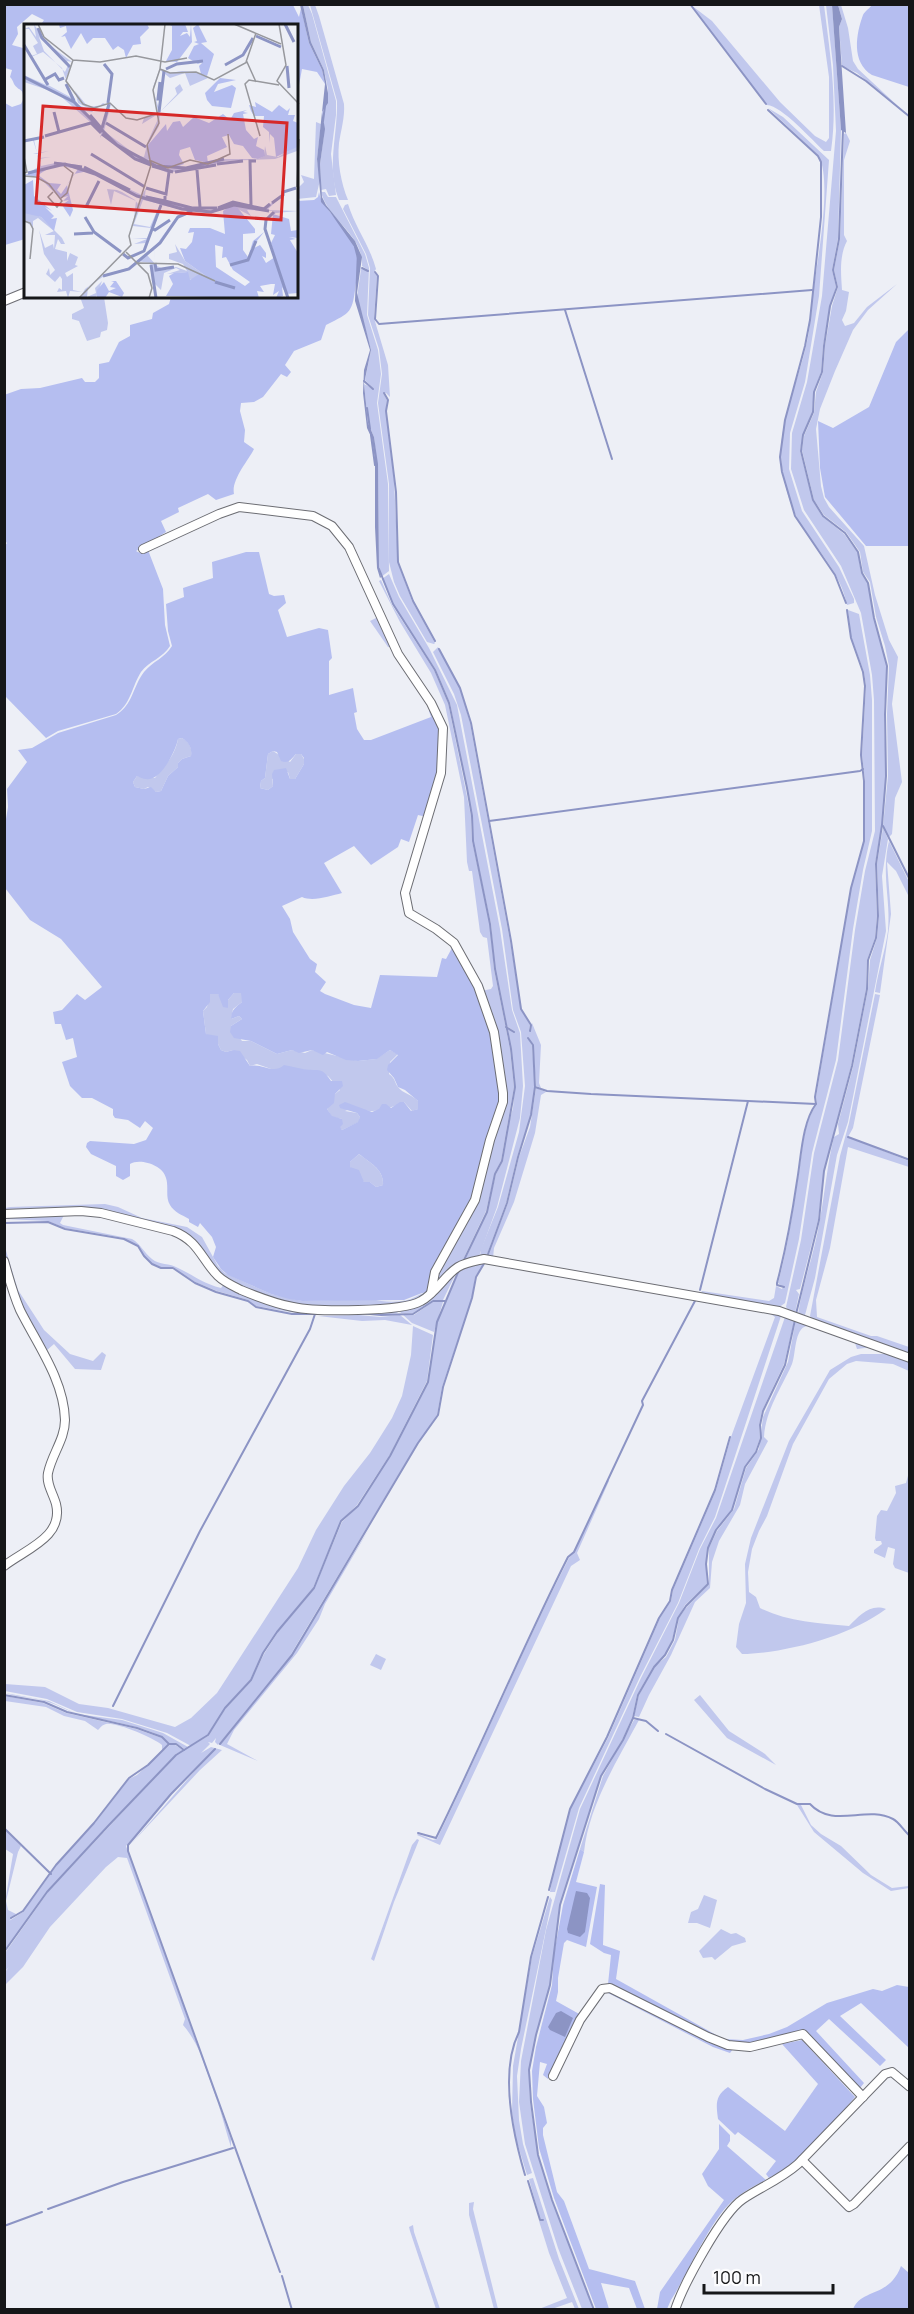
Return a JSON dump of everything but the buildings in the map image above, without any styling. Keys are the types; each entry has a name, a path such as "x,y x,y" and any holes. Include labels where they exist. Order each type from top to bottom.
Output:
{"street":[{"path":"4,301 24,293"},
{"path":"143,549 239,507 313,516 324,520 349,547 398,654 440,718 444,740 441,773 405,893 409,913 454,943 478,986 494,1032 503,1093 475,1200 435,1272 431,1293"},
{"path":"4,1214 91,1212 173,1231 193,1243 217,1275 226,1282 262,1298 296,1308 395,1308 421,1301 457,1268 484,1259 789,1314 909,1358"},
{"path":"4,1261 19,1307 55,1379 62,1400 65,1421 63,1435 48,1473 48,1483 58,1516 55,1526 39,1543 4,1566"},
{"path":"553,2076 580,2020 602,1989 610,1988 728,2045 750,2047 803,2034 863,2097"},
{"path":"675,2310 709,2243 730,2211 741,2200 787,2174 888,2073 892,2073 909,2087"},
{"path":"802,2160 849,2207 854,2205 909,2146"}],"shaded area":[{"path":"832,4 841,130 838,238 832,270 836,287 830,306 821,372 800,451 813,501 822,516 844,534 858,553 861,573 868,583 874,618 887,666 884,714 886,776 882,824 875,864 877,916 875,938 867,960 866,989 851,1066 824,1171 818,1220 800,1289 796,1290 799,1294 795,1313 790,1312 786,1307 801,1240 814,1153 838,1060 855,930 865,871 875,831 874,700 861,613 841,566 804,510 791,469 792,433 807,382 822,296 836,131 833,65 826,5"},
{"path":"873,4 909,5 909,87 872,75 861,63 857,47 858,31 863,15"},
{"path":"5,5 293,5 299,17 301,8 309,43 322,70 325,84 317,72 302,69 298,91 298,24 41,24 44,20 32,14 17,27 18,34 12,45 24,47 24,239 5,245 5,103 12,107 21,104 23,96 22,91 10,77 12,70 5,68"},
{"path":"300,5 303,5 311,42 324,70 328,103 322,112 325,84 322,70 309,43"},
{"path":"303,5 308,5 312,14 336,101 331,154 336,195 329,196 326,189 321,190 320,164 324,134 322,112 328,102 328,89 324,70 311,42"},
{"path":"310,5 315,5 319,16 344,104 339,157 348,200 339,200 335,188 333,163 337,101"},
{"path":"691,5 712,21 780,102 815,136 826,142 829,138 829,77 819,5 824,5 831,59 834,114 831,151 824,151 781,111 767,105"},
{"path":"832,5 838,5 842,19 839,27 846,133 841,130"},
{"path":"838,5 841,5 848,28 853,61 858,69 899,107 857,73 842,66 839,27 842,19"},
{"path":"768,108 783,117 829,160 819,296 805,382 790,433 789,469 802,511 839,567 854,599 854,603 847,605 840,582 800,523 793,508 785,482 781,457 786,415 809,332 823,220 823,168 819,156"},
{"path":"322,112 325,129 320,164 322,197 355,241 362,257 357,293 371,350 364,384 368,423 374,437 378,464 380,578 377,568 375,527 375,460 372,439 367,428 363,393 364,370 370,350 355,301 357,251 321,202 317,159"},
{"path":"316,122 321,124 317,159 320,180 316,197 298,199 298,188 304,182 301,175 314,179"},
{"path":"846,133 850,141 844,160 844,235 847,241 841,271 842,290 849,292 842,320 845,326 854,323 867,307 897,284 868,310 853,330 820,409 816,429 824,498 829,507 864,546 875,595 889,640 898,657 892,704 902,782 895,798 892,834 889,837 883,826 888,776 889,666 885,646 876,617 870,582 863,572 860,552 846,532 824,515 814,500 802,450 804,436 814,413 816,392 823,372 832,306 838,287 834,270 840,239 844,134"},
{"path":"319,192 323,203 354,244 357,270 352,306 346,314 326,325 321,340 294,351 285,365 291,372 287,377 281,374 263,397 254,402 241,403 240,411 245,430 244,442 254,449 237,477 234,494 216,500 208,494 178,508 179,512 161,521 166,532 136,551 140,553 148,550 163,589 165,625 170,646 164,654 141,672 128,700 116,714 58,731 46,738 5,696 4,547 7,543 4,540 4,395 21,389 40,388 82,378 85,382 95,382 99,378 99,364 109,362 119,342 130,336 130,325 152,319 153,313 169,304 171,298 298,298 298,201 314,200 318,197"},
{"path":"321,192 325,192 328,197 336,197 365,254 369,268 367,315 378,350 381,374 377,403 388,484 389,571 381,577 378,473 374,437 368,423 364,384 374,389 365,380 371,350 357,298 361,269 368,270 362,266 361,255 352,236 331,211"},
{"path":"348,204 370,252 377,276 374,318 388,365 390,397 383,393 387,400 386,412 394,480 398,563 412,601 434,644 427,642 400,596 389,562 389,484 378,403 382,374 379,349 368,315 370,268 366,254 343,209"},
{"path":"80,298 104,298 108,323 107,330 101,332 100,337 87,341 79,321 72,319 72,314 84,308"},
{"path":"909,329 909,546 866,546 825,497 820,468 818,421 833,428 869,407 896,342"},
{"path":"246,552 259,552 269,594 284,595 286,603 278,610 287,637 319,628 328,630 332,658 329,661 329,695 353,688 357,729 364,740 371,740 431,717 430,704 440,725 440,762 427,817 418,815 409,842 401,839 398,847 371,865 354,846 324,863 342,893 316,899 302,897 282,906 290,919 293,932 310,959 317,964 315,972 326,982 320,991 325,994 354,1005 371,1008 380,975 437,977 442,958 446,959 453,946 478,993 490,1023 502,1096 473,1198 430,1292 404,1300 302,1301 271,1294 228,1275 213,1257 216,1247 212,1237 200,1223 198,1227 189,1222 189,1219 170,1205 166,1178 161,1169 145,1162 134,1162 130,1164 130,1176 123,1180 116,1176 116,1166 91,1154 86,1147 90,1141 134,1144 146,1140 153,1128 145,1121 140,1128 128,1120 115,1118 113,1109 92,1098 82,1098 70,1086 62,1062 77,1057 73,1038 66,1040 61,1024 55,1024 53,1012 62,1010 77,994 85,1000 102,987 61,939 30,920 5,888 4,831 8,807 7,789 27,762 18,750 32,748 58,733 116,715 122,711 144,672 172,646 168,631 166,604 184,597 183,588 213,578 212,562","holes":["182,738 188,744 191,756 178,763 178,767 168,776 161,791 156,792 151,787 144,789 135,787 133,782 137,776 152,779 162,771 178,739","273,751 277,752 281,761 286,762 296,754 301,754 304,764 295,779 290,779 286,768 274,770 273,786 268,790 260,788 261,781 265,778 268,754","234,993 241,993 242,1002 234,1009 231,1016 231,1019 239,1016 242,1019 231,1026 230,1032 234,1038 251,1041 277,1054 292,1050 299,1053 312,1050 323,1055 327,1052 346,1060 358,1061 377,1059 390,1050 398,1055 388,1065 387,1070 398,1087 418,1101 418,1109 411,1111 404,1102 400,1102 391,1108 382,1104 379,1109 372,1112 345,1102 339,1105 340,1108 357,1113 360,1117 358,1122 342,1130 340,1127 343,1124 342,1119 332,1116 327,1109 334,1103 335,1094 343,1086 342,1081 331,1081 325,1073 319,1070 284,1065 276,1069 250,1066 240,1051 221,1050 218,1036 206,1034 203,1011 210,1002 210,994 218,994 223,1007 228,1008 228,1000","359,1154 379,1171 383,1185 376,1187 370,1182 364,1182 359,1170 350,1167 350,1162"]},
{"path":"389,574 457,705 500,929 512,1010 520,1033 523,1086 520,1118 497,1207 478,1259 463,1264 487,1212 496,1174 503,1161 515,1087 508,1029 514,1031 507,1026 495,969 491,924 473,841 472,816 450,703 436,670 393,604 382,579"},
{"path":"381,580 392,605 434,670 448,703 471,816 472,841 490,924 494,969 510,1049 514,1087 501,1161 495,1173 486,1211 460,1266 434,1289 481,991 491,989 493,986 487,938 483,937 480,932 472,871 469,871 467,862 464,797 445,705 431,673 400,622 379,581"},
{"path":"848,610 859,614 870,675 872,831 853,929 836,1060 812,1153 799,1239 785,1303 778,1308 700,1294 702,1291 769,1301 774,1298 776,1286 782,1289 783,1287 778,1283 790,1228 804,1136 812,1111 817,1104 816,1097 851,888 864,841 865,781 862,755 866,686 864,672 851,637"},
{"path":"378,617 392,647 388,647 370,621"},
{"path":"438,647 460,688 470,723 521,1009 530,1025 529,1031 532,1023 541,1045 539,1083 541,1088 536,1086 533,1044 527,1037 532,1045 535,1087 531,1115 517,1157 506,1203 486,1257 480,1257 481,1249 498,1207 519,1132 525,1086 521,1032 513,1010 502,929 461,715 454,694 433,652"},
{"path":"182,738 190,746 191,756 178,763 178,767 168,776 161,791 156,792 148,787 144,789 135,787 133,782 137,776 155,778 172,755 178,739"},
{"path":"273,751 290,762 296,754 301,754 304,764 295,779 290,779 288,772 272,779 273,786 268,790 260,788 261,781 265,778 268,754"},
{"path":"883,828 888,839 882,876 886,931 848,1122 837,1155 815,1278 805,1315 798,1314 818,1231 834,1137 839,1134 838,1124 853,1067 868,989 870,960 877,938 879,916 877,864"},
{"path":"889,841 909,882 909,897 896,871 887,862 891,914 880,993 875,992 888,931 886,865"},
{"path":"234,993 242,993 242,1002 233,1009 231,1019 239,1016 242,1019 231,1026 242,1041 251,1041 277,1054 292,1050 305,1053 312,1050 358,1061 376,1059 390,1050 398,1054 390,1062 389,1074 400,1089 418,1101 418,1109 412,1111 404,1102 378,1111 356,1109 345,1111 357,1113 360,1117 359,1122 342,1130 339,1127 342,1119 332,1117 327,1109 335,1094 340,1090 328,1076 301,1069 274,1070 257,1064 250,1066 247,1060 233,1050 226,1052 221,1050 218,1044 206,1034 203,1011 207,1007 210,994 218,994 228,1008 228,1000"},
{"path":"875,994 880,995 853,1128 848,1137 909,1161 909,1167 848,1147 830,1248 816,1300 817,1317 909,1347 909,1355 812,1319 810,1316 840,1156 849,1123"},
{"path":"536,1088 546,1092 541,1095 535,1133 514,1202 494,1248 493,1258 487,1257 508,1203 519,1157 530,1127"},
{"path":"359,1154 379,1171 383,1185 376,1187 370,1182 364,1182 350,1167 350,1162"},
{"path":"105,1204 142,1218 187,1227 202,1237 218,1266 225,1273 271,1294 302,1301 371,1299 391,1302 411,1299 422,1293 430,1292 420,1300 394,1307 295,1306 263,1296 225,1279 189,1237 103,1211 5,1211 5,1208 10,1207"},
{"path":"65,1213 60,1223 63,1225 132,1239 155,1261 175,1266 204,1282 221,1288 225,1283 278,1305 395,1310 398,1313 381,1315 302,1314 256,1306 248,1300 195,1282 173,1267 153,1264 144,1256 138,1245 124,1238 65,1228 48,1221 5,1219 5,1215"},
{"path":"4,1244 18,1290 44,1330 70,1354 93,1361 102,1352 106,1355 101,1370 75,1369 54,1344 46,1351 13,1286 5,1258"},
{"path":"477,1262 475,1268 478,1262 485,1262 475,1277 472,1298 442,1387 437,1415 409,1457 288,1659 369,1529 325,1604 319,1619 297,1653 234,1730 227,1744 258,1761 220,1745 280,1670 218,1745 215,1742 216,1738 212,1743 208,1742 210,1744 201,1753 211,1747 222,1750 200,1770 131,1844 214,1749 126,1846 200,2054 183,2025 185,2019 127,1858 118,1857 106,1867 50,1927 23,1967 5,1985 5,1972 9,1967 5,1971 5,1953 48,1892 176,1755 208,1736 226,1708 251,1681 278,1632 314,1589 342,1522 358,1506 390,1456 428,1382 437,1322 461,1267"},
{"path":"458,1269 443,1300 433,1300 413,1313 401,1313 398,1309 409,1307"},
{"path":"434,1301 443,1302 434,1332 412,1323 402,1314 414,1315"},
{"path":"766,1311 781,1316 715,1517 699,1549 678,1603 640,1677 579,1808 555,1892 550,1892 570,1809 608,1738 660,1618 671,1601 673,1590 716,1490 731,1437 775,1317"},
{"path":"400,1315 412,1325 385,1320 362,1321 318,1316 380,1317"},
{"path":"785,1317 795,1318 784,1364 762,1411 759,1425 760,1438 755,1452 745,1467 732,1510 716,1530 708,1547 707,1584 685,1605 665,1655 653,1667 637,1695 632,1718 601,1776 560,1905 550,1985 529,2070 530,2102 538,2155 552,2200 593,2309 582,2309 558,2248 525,2144 519,2102 521,2061 546,1930 580,1809 679,1603 700,1549 716,1518"},
{"path":"796,1319 873,1347 857,1349 855,1343 811,1326 803,1328 800,1332 792,1364 775,1399 765,1427 764,1437 768,1441 745,1484 740,1505 719,1541 712,1562 710,1588 695,1602 639,1717 634,1716 639,1695 654,1667 666,1657 675,1640 679,1618 709,1584 709,1548 717,1531 734,1509 746,1468 759,1449 763,1417 788,1362"},
{"path":"413,1326 433,1335 427,1381 389,1456 357,1505 341,1521 313,1588 277,1632 263,1653 250,1680 225,1708 207,1735 191,1746 167,1733 122,1719 77,1712 47,1699 5,1691 5,1684 45,1687 79,1704 108,1708 175,1727 191,1718 217,1693 298,1568 316,1530 344,1486 370,1453 392,1418 402,1396 411,1355"},
{"path":"861,1354 893,1354 909,1361 909,1371 893,1364 856,1361 847,1364 829,1379 793,1444 767,1516 752,1549 748,1572 749,1592 756,1597 760,1608 792,1619 815,1623 849,1626 870,1609 886,1609 855,1627 817,1641 778,1650 742,1654 736,1647 739,1624 746,1603 745,1564 751,1538 789,1441 830,1370 851,1357"},
{"path":"909,1472 909,1573 895,1568 893,1564 895,1549 888,1547 885,1558 874,1553 874,1550 882,1544 875,1538 877,1516 881,1510 887,1511 896,1493 895,1486 906,1483"},
{"path":"608,1479 577,1553 580,1560 571,1566 440,1845 417,1835 437,1839 535,1628"},
{"path":"376,1654 386,1659 381,1670 370,1665"},
{"path":"5,1693 49,1701 74,1713 45,1701"},
{"path":"700,1695 729,1731 765,1754 776,1765 727,1738 694,1700"},
{"path":"5,1696 43,1703 66,1713 136,1729 162,1738 168,1744 156,1757 162,1750 162,1745 135,1731 111,1724 103,1725 98,1730 85,1721 64,1716 46,1707 5,1701"},
{"path":"78,1714 122,1720 163,1733 188,1747 185,1749 175,1743 169,1743 163,1737 130,1725"},
{"path":"634,1720 639,1720 598,1800 584,1852 580,1849 603,1776"},
{"path":"172,1743 183,1750 176,1754 47,1891 5,1951 5,1902 13,1854 5,1849 5,1829 21,1846 6,1901 8,1910 16,1914 9,1921 23,1912 57,1865 95,1823 129,1779 137,1775"},
{"path":"797,1805 801,1805 811,1825 841,1846 871,1875 892,1888 909,1886 909,1888 891,1891 863,1873 814,1832"},
{"path":"417,1839 419,1840 394,1902 374,1961 371,1959 412,1845"},
{"path":"580,1849 584,1852 576,1882 597,1887 586,1947 567,1940 564,1943 556,2001 581,2015 548,2079 543,2075 547,2064 540,2062 537,2096 544,2107 547,2123 543,2128 543,2135 557,2192 564,2201 589,2269 635,2281 645,2309 637,2309 629,2288 601,2283 609,2309 596,2309 554,2198 539,2148 532,2071 552,1985 554,1954 563,1905"},
{"path":"600,1884 605,1885 603,1945 620,1951 616,1979 718,2036 724,2039 743,2040 769,2034 787,2027 827,2003 873,1989 882,1991 897,1985 909,1987 909,2048 861,2003 840,2016 886,2060 880,2066 829,2019 816,2031 864,2083 860,2088 803,2030 750,2045 717,2040 608,1984 611,1955 590,1944"},
{"path":"576,1891 587,1893 590,1898 585,1932 580,1937 568,1933 567,1929"},
{"path":"704,1895 717,1900 710,1928 697,1923 688,1923 691,1912 698,1909"},
{"path":"550,1897 552,1900 517,2076 519,2120 523,2144 532,2173 527,2175 516,2139 512,2113 513,2066 532,1957"},
{"path":"721,1929 731,1934 736,1933 745,1938 746,1942 732,1946 715,1960 712,1957 703,1958 699,1951"},
{"path":"611,1991 708,2041 733,2049 730,2053 713,2047 606,1992"},
{"path":"561,2011 573,2018 565,2037 548,2027 556,2013"},
{"path":"802,2040 855,2097 804,2153 769,2178 766,2174 776,2161 738,2132 735,2135 718,2119 717,2101 728,2087 785,2131 818,2084 782,2044"},
{"path":"200,2054 206,2066 218,2104"},
{"path":"218,2104 231,2139 231,2147 227,2133"},
{"path":"719,2124 730,2135 727,2146 766,2180 744,2192 727,2206 709,2231 667,2309 657,2309 660,2292 724,2200 708,2186 702,2174 719,2149"},
{"path":"533,2178 559,2259 579,2309 575,2309 572,2302 552,2309 539,2309 567,2298 539,2221 544,2221 540,2219 529,2179"},
{"path":"474,2202 473,2209 498,2309 494,2309 469,2215 469,2203"},
{"path":"413,2225 440,2309 436,2309 410,2231 409,2227"},
{"path":"901,2266 909,2273 909,2309 853,2309 857,2302 890,2283"}],"waterway":[{"path":"690,4 766,104"},
{"path":"842,66 866,81 910,117"},
{"path":"323,121 325,106"},
{"path":"768,110 818,156 821,162 821,217 810,320 785,420 780,457 795,516 835,575 846,603"},
{"path":"796,1314 819,1220 824,1171 852,1066 867,989 868,960 876,938 878,916 876,864 886,776 887,666 874,618 868,583 862,573 858,552 845,533 823,516 813,500 801,451 803,435 813,412 814,392 822,372 830,306 837,287 833,270 839,239 843,130"},
{"path":"355,247 359,262"},
{"path":"362,268 368,271"},
{"path":"375,272 378,276 375,319 379,324 812,290"},
{"path":"565,310 612,459"},
{"path":"364,381 373,389"},
{"path":"384,393 388,400 386,411 396,492 398,562 413,601 435,641"},
{"path":"367,408 370,429"},
{"path":"371,435 375,465"},
{"path":"379,569 393,604 435,670 449,703 467,788 472,816 473,841 490,924 495,969 511,1049 515,1087 502,1161 495,1174 487,1212 463,1262"},
{"path":"816,1104 815,1097 851,888 864,841 864,781 861,755 865,686 863,672 851,638 847,610"},
{"path":"439,649 460,688 471,723 511,941 521,1009 531,1025 530,1031"},
{"path":"489,821 863,769"},
{"path":"883,826 910,880"},
{"path":"506,1027 514,1032"},
{"path":"488,1254 507,1203 531,1115 535,1087 533,1045 528,1038"},
{"path":"535,1087 547,1091 591,1094 748,1101 700,1290"},
{"path":"748,1101 816,1104 805,1130 791,1219 777,1283 784,1287"},
{"path":"848,1137 910,1160"},
{"path":"4,1223 48,1222 65,1229 124,1239 138,1246 152,1264 161,1268 173,1268 195,1283 248,1301 256,1307 292,1314 351,1314"},
{"path":"220,1744 292,1655 418,1443 438,1415 443,1387 472,1298 476,1277 485,1262"},
{"path":"4,1952 47,1892 109,1825 176,1755 208,1735 225,1708 251,1680 263,1653 277,1632 314,1588 341,1521 358,1506 390,1456 428,1382 437,1322 459,1270"},
{"path":"418,1833 436,1838 551,1592 568,1557 574,1552 643,1405 642,1401 696,1299"},
{"path":"360,1313 413,1314 433,1301 445,1301"},
{"path":"113,1706 200,1531 310,1329 315,1314"},
{"path":"594,2310 552,2200 538,2155 531,2102 529,2070 550,1985 560,1905 601,1776 623,1740 633,1718 638,1695 673,1640 678,1618 686,1606 708,1584 706,1564 708,1548 716,1530 732,1510 745,1467 756,1452 761,1438 760,1425 763,1411 785,1365 795,1320"},
{"path":"549,1890 570,1809 607,1737 659,1618 670,1601 672,1590 715,1490 730,1437"},
{"path":"4,1695 44,1702 67,1712 137,1728 162,1737 169,1744"},
{"path":"633,1718 646,1721 658,1731"},
{"path":"666,1734 765,1789 797,1804 810,1804 829,1815 883,1815 895,1820 910,1836"},
{"path":"11,1918 23,1911 56,1865 94,1823 129,1778 148,1765 169,1744 176,1744 184,1750"},
{"path":"215,1749 171,1794 128,1845 128,1851 280,2272"},
{"path":"4,1828 51,1874"},
{"path":"525,2175 516,2141 510,2103 510,2065 519,2032 531,1957 548,1897"},
{"path":"48,2209 123,2182 233,2148"},
{"path":"528,2181 540,2220 543,2220"},
{"path":"4,2226 42,2212"},
{"path":"282,2276 292,2310"}]}
